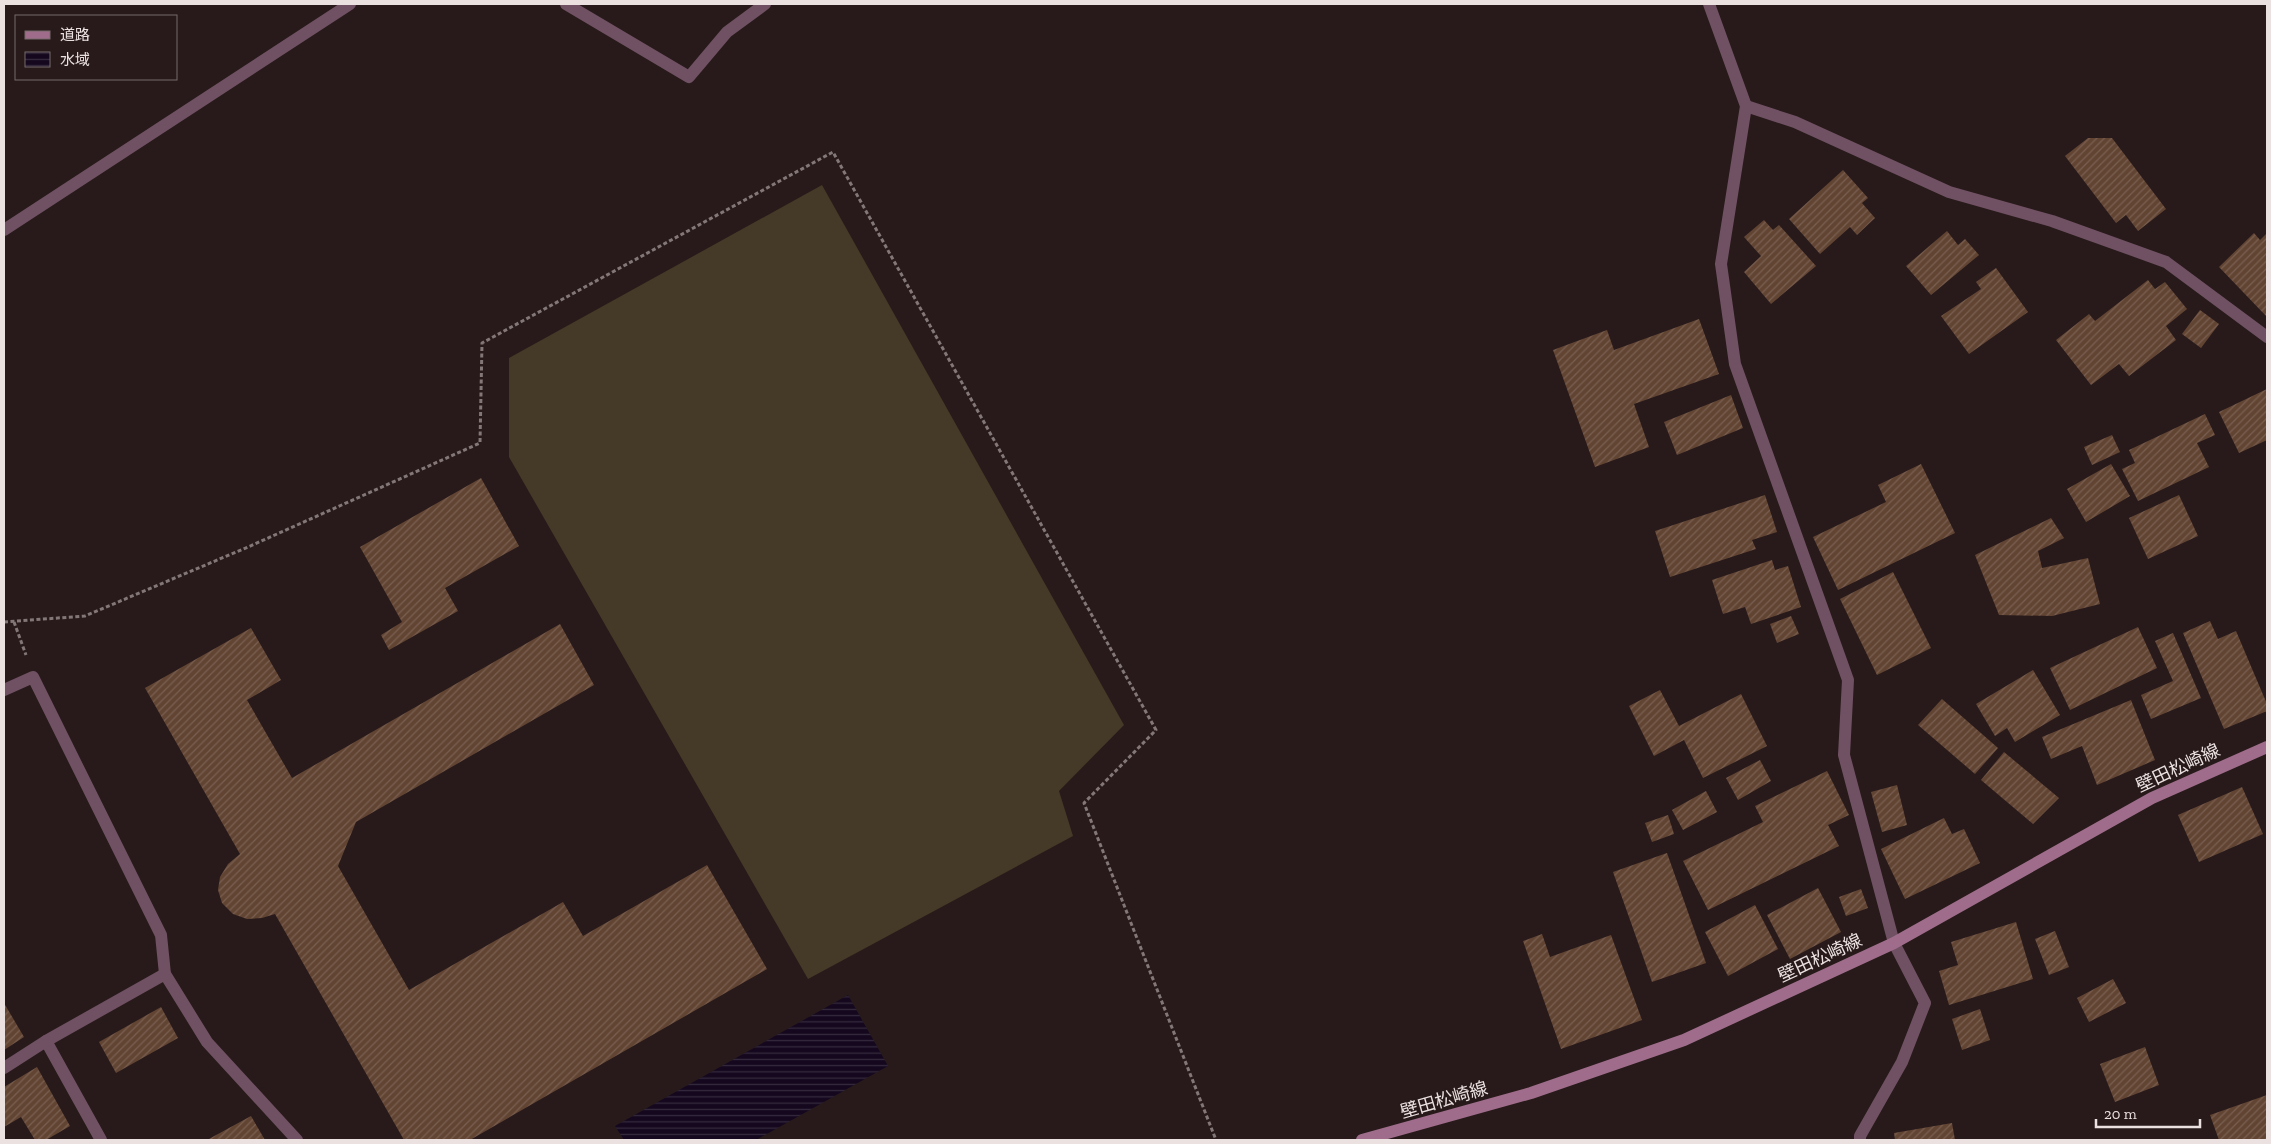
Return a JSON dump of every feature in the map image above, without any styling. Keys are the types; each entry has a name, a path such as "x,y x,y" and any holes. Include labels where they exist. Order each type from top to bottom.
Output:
{"main road":[{"name":"壁田松崎線","path":"1362,1140 1531,1093 1684,1040 1894,943 2152,798 2267,747"}],"street":[{"path":"4,230 350,4"},
{"path":"566,4 689,78 727,32 765,4"},
{"path":"1709,4 1746,106 1721,264 1735,364 1848,680 1844,756 1894,943 1925,1003 1902,1062 1860,1136 1860,1140"},
{"path":"1746,106 1795,122 1949,192 2052,221 2166,262 2267,337"},
{"path":"4,690 33,677 161,935 165,974 207,1042 297,1140"},
{"path":"4,1068 46,1041 165,974"},
{"path":"46,1041 102,1140"}],"path":[{"path":"4,622 84,616 248,547 480,443 482,343 833,152 1156,730 1084,803 1216,1140"},
{"path":"14,622 33,677"}],"shaded area":[{"path":"822,185 1124,725 1059,791 1073,836 808,979 509,457 509,358"}],"water":[{"path":"848,995 888,1066 756,1140 624,1140 615,1126"}],"building":[{"path":"2088,138 2112,138 2166,209 2138,231 2126,215 2116,223 2065,156"},
{"path":"1843,170 1868,198 1862,203 1875,218 1857,235 1850,227 1820,254 1789,219"},
{"path":"1764,220 1773,230 1779,225 1816,266 1771,304 1744,272 1761,256 1744,237"},
{"path":"1947,231 1958,245 1965,239 1979,255 1931,295 1906,266"},
{"path":"2254,233 2260,240 2267,233 2267,317 2219,267"},
{"path":"1996,268 2028,312 1969,354 1941,316 1981,289 1976,282"},
{"path":"2148,280 2155,289 2165,282 2187,309 2166,326 2176,340 2129,376 2119,364 2091,385 2056,340 2089,314 2095,321"},
{"path":"2200,310 2219,324 2201,348 2182,334"},
{"path":"1699,319 1719,374 1634,404 1649,447 1595,467 1553,350 1607,330 1614,350"},
{"path":"2267,389 2267,440 2239,453 2219,412"},
{"path":"1731,395 1743,428 1677,455 1664,422"},
{"path":"2205,414 2215,435 2197,443 2209,467 2138,501 2122,469 2135,463 2129,450"},
{"path":"2112,435 2120,452 2092,465 2084,447"},
{"path":"1921,464 1955,533 1838,590 1813,537 1886,502 1878,485"},
{"path":"2111,464 2130,496 2086,522 2067,489"},
{"path":"481,478 519,546 445,588 458,611 389,650 381,635 402,622 360,547"},
{"path":"1765,495 1777,532 1752,540 1756,549 1670,577 1655,531"},
{"path":"2179,495 2198,536 2148,559 2129,518"},
{"path":"2051,518 2064,538 2038,551 2042,568 2088,558 2100,604 2052,616 1999,615 1975,555"},
{"path":"1772,560 1775,570 1788,566 1801,607 1751,624 1745,607 1723,614 1712,580"},
{"path":"1893,572 1931,648 1877,675 1840,599"},
{"path":"1791,616 1799,634 1777,643 1770,624"},
{"path":"2210,621 2218,639 2236,631 2267,704 2267,711 2224,729 2183,633"},
{"path":"560,624 594,685 356,822 338,866 409,990 563,902 583,936 707,865 767,969 470,1140 404,1140 275,914 262,918 247,919 233,914 222,903 218,890 220,877 228,864 240,854 145,688 251,628 281,680 247,700 292,778"},
{"path":"2138,627 2157,668 2070,710 2050,668"},
{"path":"2173,633 2201,698 2151,719 2141,695 2173,681 2155,641"},
{"path":"2033,670 2060,715 2015,742 2007,728 1995,736 1976,704"},
{"path":"1660,690 1679,726 1741,694 1767,746 1703,778 1684,740 1654,756 1629,706"},
{"path":"1942,699 1998,748 1975,774 1918,725"},
{"path":"2131,700 2155,760 2097,785 2082,746 2051,759 2042,737"},
{"path":"2004,752 2059,798 2033,824 1981,780"},
{"path":"1760,760 1771,781 1738,800 1726,778"},
{"path":"1827,771 1849,815 1828,825 1839,846 1708,910 1683,861 1763,822 1755,806"},
{"path":"1897,785 1907,825 1882,832 1871,792"},
{"path":"2242,787 2263,834 2199,862 2178,815"},
{"path":"1706,791 1717,812 1683,830 1672,810"},
{"path":"1668,815 1674,834 1652,842 1645,823"},
{"path":"1944,818 1952,834 1964,829 1980,863 1905,899 1881,849"},
{"path":"1667,853 1706,963 1652,982 1613,872"},
{"path":"1818,888 1841,932 1790,959 1767,915"},
{"path":"1861,889 1868,908 1846,916 1839,897"},
{"path":"1755,905 1778,949 1728,976 1705,932"},
{"path":"2016,922 2033,979 1949,1005 1939,971 1958,965 1951,942"},
{"path":"2055,931 2069,967 2049,975 2035,939"},
{"path":"1542,934 1550,957 1611,935 1642,1020 1561,1049 1523,941"},
{"path":"2113,979 2126,1003 2089,1022 2077,998"},
{"path":"4,1003 24,1037 4,1050"},
{"path":"161,1007 178,1038 116,1073 99,1042"},
{"path":"1980,1009 1990,1040 1962,1050 1952,1019"},
{"path":"2145,1047 2159,1085 2115,1102 2100,1064"},
{"path":"37,1067 70,1126 46,1140 35,1140 21,1117 4,1127 4,1087"},
{"path":"2267,1095 2267,1140 2219,1140 2210,1115"},
{"path":"251,1116 265,1140 207,1140"},
{"path":"1952,1123 1955,1140 1895,1140 1894,1133"}]}
